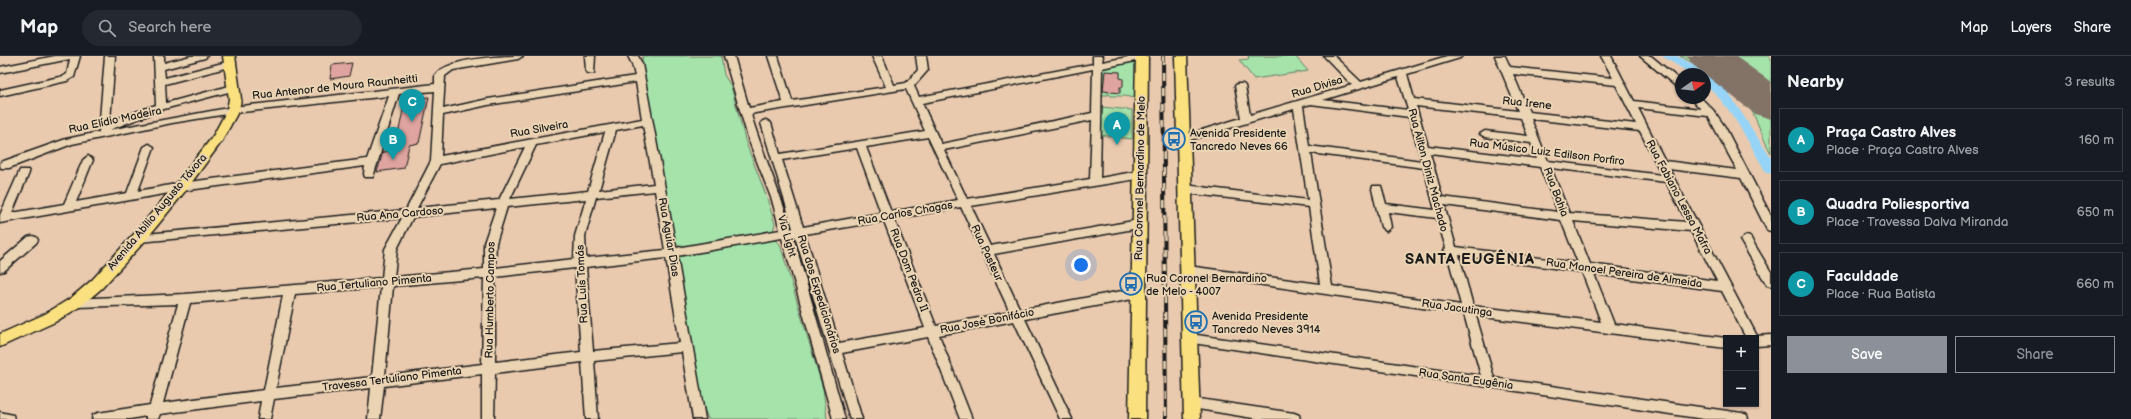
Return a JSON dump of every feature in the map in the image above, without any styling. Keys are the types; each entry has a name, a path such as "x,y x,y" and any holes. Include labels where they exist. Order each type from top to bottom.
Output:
{"main road":[{"name":"Rua Coronel Bernardino de Melo","path":"1137,419 1139,175 1142,56"},
{"path":"1181,56 1192,419"},
{"name":"Avenida Abílio Augusto Távora","path":"0,341 50,318 76,302 97,284 139,238 218,138 233,110 235,99 229,60"}],"street":[{"path":"0,70 69,56"},
{"path":"0,93 67,78 71,75 75,56"},
{"path":"110,56 105,130 161,107 233,88"},
{"path":"159,56 161,107"},
{"path":"160,67 202,56"},
{"path":"374,419 391,249 411,213 436,161 440,75 450,68 514,56"},
{"path":"590,56 591,71"},
{"name":"Via Light","path":"729,56 746,114 787,234 839,419"},
{"path":"773,56 789,105"},
{"path":"877,56 891,88"},
{"path":"746,114 752,110 909,86 923,70 921,56"},
{"path":"916,100 1097,60 1142,56"},
{"path":"1331,56 1359,86"},
{"name":"Rua Divisa","path":"1183,139 1457,56"},
{"name":"Rua Bahia","path":"1500,56 1546,164 1610,329"},
{"name":"Rua Fabiano Lessa Mafra","path":"1606,56 1642,128 1696,227 1750,335"},
{"path":"1645,56 1675,81"},
{"name":"Rua Aguiar Dias","path":"636,59 672,254 699,419"},
{"path":"160,82 229,60"},
{"path":"1095,182 1097,60"},
{"path":"1507,70 1619,82"},
{"name":"Rua Ailton Diniz Machado","path":"1402,73 1450,250 1489,382"},
{"path":"438,113 488,102 639,78"},
{"name":"Rua Pasteur","path":"909,86 1066,419"},
{"path":"1240,86 1246,121"},
{"name":"Rua Antenor de Moura Raunheitti","path":"233,110 439,87"},
{"path":"369,174 371,162 395,93"},
{"path":"1309,102 1413,114"},
{"name":"Rua Irene","path":"1410,102 1642,128"},
{"path":"1631,104 1711,113"},
{"path":"1701,104 1711,113 1745,175 1771,228"},
{"path":"1298,105 1327,290"},
{"name":"Rua Elídio Madeira","path":"5,165 105,130 233,110"},
{"path":"938,148 1095,116"},
{"name":"Rua Silveira","path":"436,161 647,121"},
{"name":"Rua dos Expedicionários","path":"766,123 856,419"},
{"name":"Rua Luís Tomás","path":"592,419 580,263 580,236 610,129"},
{"path":"776,158 931,132"},
{"path":"1485,134 1536,140"},
{"name":"Rua Humberto Campos","path":"488,419 490,243 494,224 533,142"},
{"name":"Rua Dom Pedro II","path":"860,144 966,419"},
{"path":"131,196 149,147"},
{"path":"1305,149 1427,165"},
{"name":"Rua Músico Luiz Edilson Porfiro","path":"1423,149 1669,178"},
{"path":"68,207 88,160"},
{"path":"2,219 180,187 371,162"},
{"path":"1662,164 1745,175"},
{"path":"2,219 24,173"},
{"name":"Rua Carlos Chagas","path":"672,254 964,203 1139,175"},
{"name":"Rua Ana Cardoso","path":"139,238 503,204 660,186"},
{"path":"1185,189 1313,204"},
{"path":"1377,189 1386,226"},
{"path":"1437,200 1566,217 1696,227"},
{"path":"1382,207 1441,215"},
{"path":"986,251 1139,224"},
{"path":"0,268 32,240"},
{"path":"1746,240 1771,282"},
{"name":"Rua Manoel Pereira de Almeida","path":"1450,250 1587,267 1727,288"},
{"name":"Rua Tertuliano Pimenta","path":"76,302 185,299 489,273 672,254"},
{"name":"Rua Jacutinga","path":"1188,270 1467,310 1723,343"},
{"path":"264,419 290,290"},
{"name":"Rua José Bonifácio","path":"835,348 932,332 1138,293"},
{"path":"154,414 185,299"},
{"name":"Rua Santa Eugênia","path":"1190,339 1742,419"},
{"path":"1759,341 1771,340"},
{"name":"Travessa Tertuliano Pimenta","path":"98,419 154,414 269,394 378,382 488,367 587,355 687,347"},
{"path":"1192,403 1294,419"},
{"path":"0,418 8,419"}],"green space":[{"path":"643,56 721,56 724,75 731,86 746,143 766,195 775,224 773,231 683,247 674,243 642,60"},
{"path":"1248,56 1295,56 1308,71 1254,79 1239,60 1249,59"},
{"path":"1680,56 1696,56 1771,114 1771,153 1748,105 1742,97 1726,83 1711,73 1711,68 1702,68"},
{"path":"1723,56 1769,56 1771,58 1771,92"},
{"path":"1136,60 1138,99 1125,96 1111,96 1108,93 1108,95 1098,95 1099,68"},
{"path":"1101,107 1132,110 1132,139 1100,135"},
{"path":"776,240 780,244 823,389 827,419 708,419 699,394 676,257"}],"building":[{"path":"352,63 349,76 330,79 332,65"},
{"path":"1105,71 1120,72 1120,78 1123,79 1123,87 1120,87 1120,93 1103,91"},
{"path":"429,97 419,143 409,145 404,168 377,172 383,152 395,150 405,100"}],"waterway":[{"path":"1668,56 1689,68"},
{"path":"1711,83 1722,92 1752,136 1771,169"}],"runway":[{"path":"1708,56 1771,104"}],"railway":[{"path":"1163,56 1166,419"}],"place":[{"name":"Faculdade","path":"412,122"},
{"name":"Avenida Presidente Tancredo Neves 66","path":"1174,139"},
{"name":"Praça Castro Alves","path":"1117,145"},
{"name":"Quadra Poliesportiva","path":"393,160"},
{"name":"Rua Coronel Bernardino de Melo - 4007","path":"1131,284"},
{"name":"Avenida Presidente Tancredo Neves 3914","path":"1196,322"}],"district":[{"name":"SANTA EUGÊNIA","path":"1470,259"}]}
